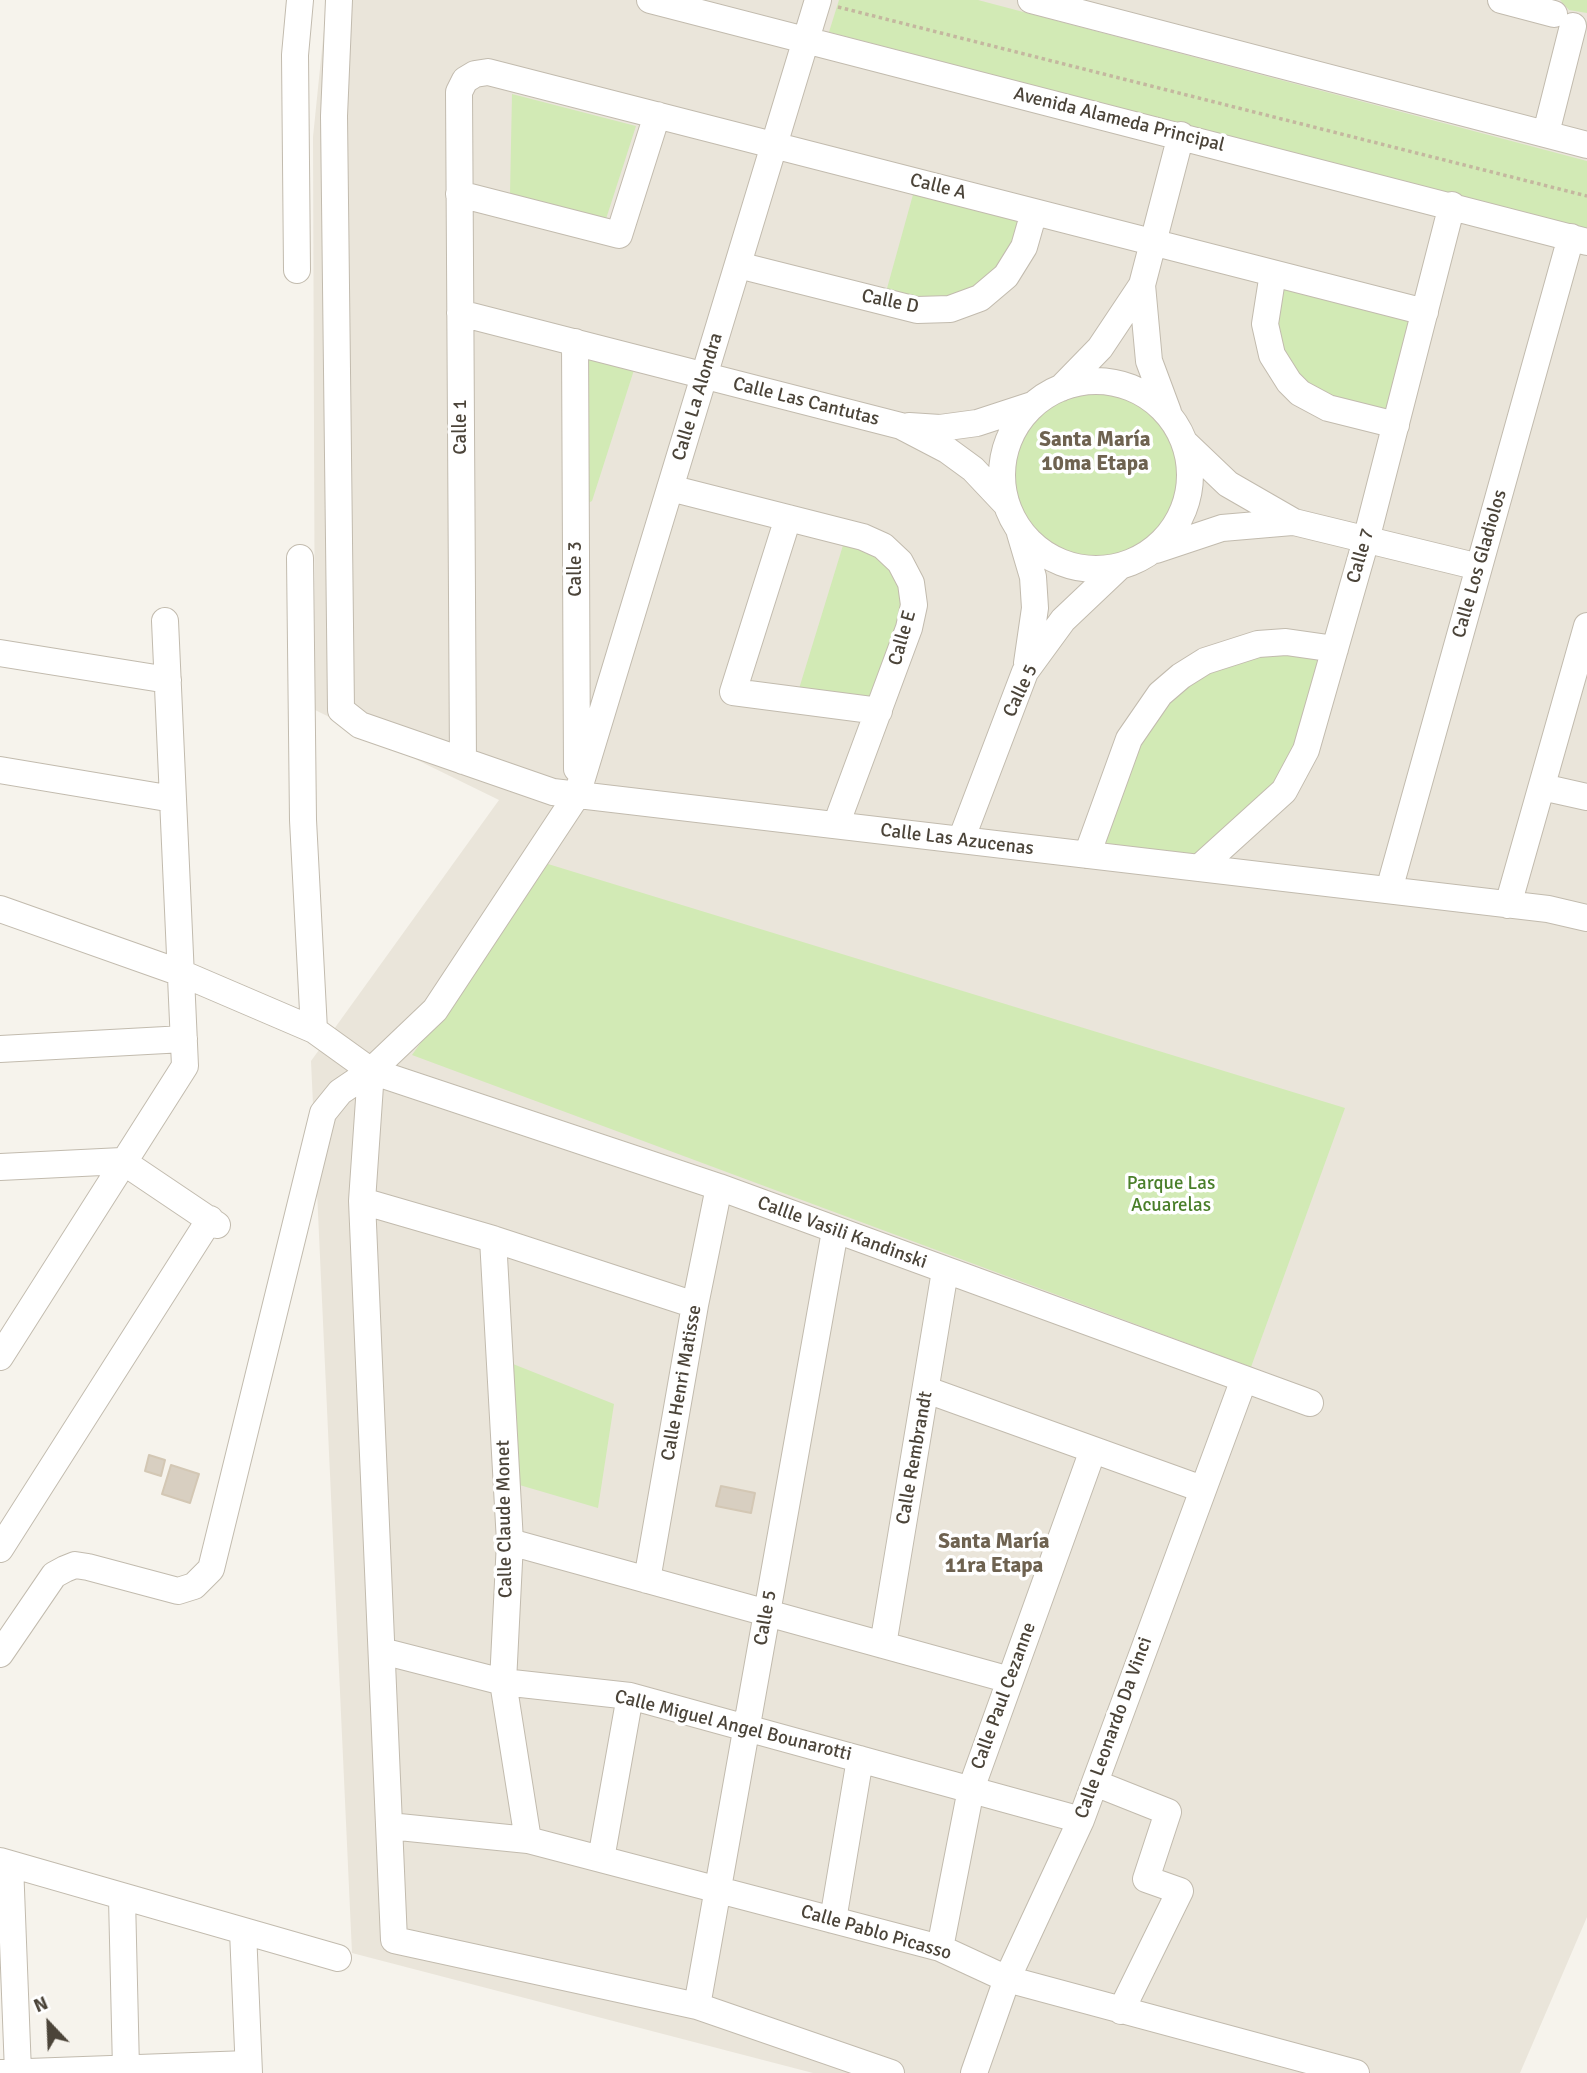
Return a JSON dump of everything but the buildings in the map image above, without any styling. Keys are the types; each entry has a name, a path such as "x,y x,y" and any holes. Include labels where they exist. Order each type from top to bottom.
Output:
{"street":[{"path":"297,270 295,55 300,0"},
{"name":"Calle Las Azucenas","path":"339,0 334,116 341,710 360,725 553,792 1548,909 1587,918"},
{"name":"Avenida Alameda Principal","path":"650,0 1452,205 1579,240"},
{"path":"1031,0 1587,145"},
{"path":"1501,0 1566,17 1546,133"},
{"name":"Calle La Alondra","path":"0,1654 54,1575 65,1569 75,1565 88,1567 178,1591 194,1586 211,1569 323,1113 353,1081 371,1071 435,1010 577,795 806,40 825,3"},
{"name":"Calle A","path":"459,92 465,80 488,72 1424,312"},
{"name":"Calle 1","path":"459,92 463,761"},
{"path":"459,194 620,235 657,115"},
{"path":"901,426 940,428 977,423 1034,404 1060,388 1100,348 1142,285 1181,135"},
{"name":"Calle 7","path":"1199,868 1284,791 1306,750 1366,540 1452,205"},
{"name":"Calle D","path":"738,265 917,310 950,309 980,298 1006,276 1024,247 1034,212"},
{"name":"Calle Los Gladiolos","path":"1389,890 1479,568 1579,240"},
{"path":"1273,274 1265,309 1266,332 1272,355 1289,382 1307,397 1328,408 1395,425"},
{"path":"1142,285 1149,361 1170,417 1185,443 1228,484 1294,522 1479,568"},
{"name":"Calle Las Cantutas","path":"460,313 901,426 964,462 1006,504"},
{"name":"Calle 3","path":"575,342 577,795"},
{"path":"1060,388 1090,382 1120,384 1148,396 1170,417"},
{"path":"1025,672 1035,608 1033,577 1020,532 1006,504 1001,473 1005,450 1014,428 1034,404"},
{"path":"1149,553 1171,531 1185,504 1190,474 1185,443"},
{"name":"Calle E","path":"670,488 863,537 883,546 900,562 911,583 914,605 909,628 836,825"},
{"path":"788,518 733,692 879,711"},
{"path":"1020,532 1043,554 1072,567 1088,569 1120,566 1177,540 1222,528 1294,522"},
{"path":"300,558 303,820 314,1030"},
{"name":"Calle 5","path":"961,840 1025,672 1063,620 1120,566"},
{"path":"0,1357 122,1161 185,1066 165,621"},
{"path":"1508,905 1587,626"},
{"path":"1087,855 1129,739 1160,694 1181,676 1205,661 1258,644 1286,642 1335,649"},
{"path":"0,653 168,680"},
{"path":"577,658 617,663"},
{"path":"0,770 173,799"},
{"path":"1542,787 1587,797"},
{"name":"Callle Vasili Kandinski","path":"0,909 181,973 314,1030 371,1071 719,1187 1310,1402"},
{"path":"0,1049 184,1039"},
{"path":"371,1071 362,1201 394,1940 697,2006 891,2073"},
{"path":"0,1167 122,1161 214,1222 0,1549"},
{"name":"Calle Henri Matisse","path":"648,1580 695,1306 719,1187"},
{"path":"362,1201 494,1239 695,1306"},
{"name":"Calle 5","path":"697,2006 835,1231"},
{"name":"Calle Claude Monet","path":"494,1239 510,1542 503,1682 528,1840"},
{"name":"Calle Rembrandt","path":"883,1645 945,1271"},
{"name":"Calle Leonardo Da Vinci","path":"974,2073 1007,1979 1081,1820 1244,1379"},
{"path":"926,1390 1202,1489"},
{"name":"Calle Paul Cezanne","path":"940,1948 971,1789 1093,1450"},
{"path":"510,1542 1010,1680"},
{"name":"Calle Miguel Angel Bounarotti","path":"382,1651 503,1682 630,1696 1081,1820"},
{"path":"601,1859 630,1696"},
{"path":"832,1920 860,1759"},
{"path":"1095,1783 1168,1812 1146,1879 1180,1891 1121,2011"},
{"name":"Calle Pablo Picasso","path":"389,1826 528,1840 940,1948 1007,1979 1356,2073"},
{"path":"18,2072 5,1863 338,1958"},
{"path":"122,1898 127,2069"},
{"path":"1,2073 249,2069 243,1931"}],"path":[{"path":"825,3 1587,196"}],"shaded area":[{"path":"327,0 1587,0 1587,1917 1520,2073 813,2073 352,1953 311,1061 499,800 315,710 313,137"}],"green space":[{"path":"839,0 978,0 1587,161 1587,231 829,32"},
{"path":"1560,0 1587,0 1587,13 1569,10"},
{"path":"512,94 636,126 606,219 510,194"},
{"path":"914,191 1025,220 1017,248 981,289 922,302 886,292"},
{"path":"1281,284 1414,319 1390,414 1333,400 1294,374 1274,331"},
{"path":"585,357 634,370 592,501 586,504"},
{"path":"1095,391 1128,397 1155,416 1174,443 1180,476 1174,509 1155,536 1128,555 1095,561 1062,555 1035,536 1016,509 1010,476 1016,443 1035,416 1062,397"},
{"path":"844,542 873,551 896,571 905,615 873,703 798,692"},
{"path":"1280,650 1323,656 1293,753 1281,777 1197,856 1101,845 1141,739 1158,709 1210,668"},
{"name":"Parque Las Acuarelas","path":"548,864 1345,1108 1251,1367 412,1055"},
{"path":"513,1364 614,1404 598,1508 516,1484"}],"district":[{"name":"Santa María 10ma Etapa","path":"1095,452"},
{"name":"Santa María 11ra Etapa","path":"994,1554"}]}
